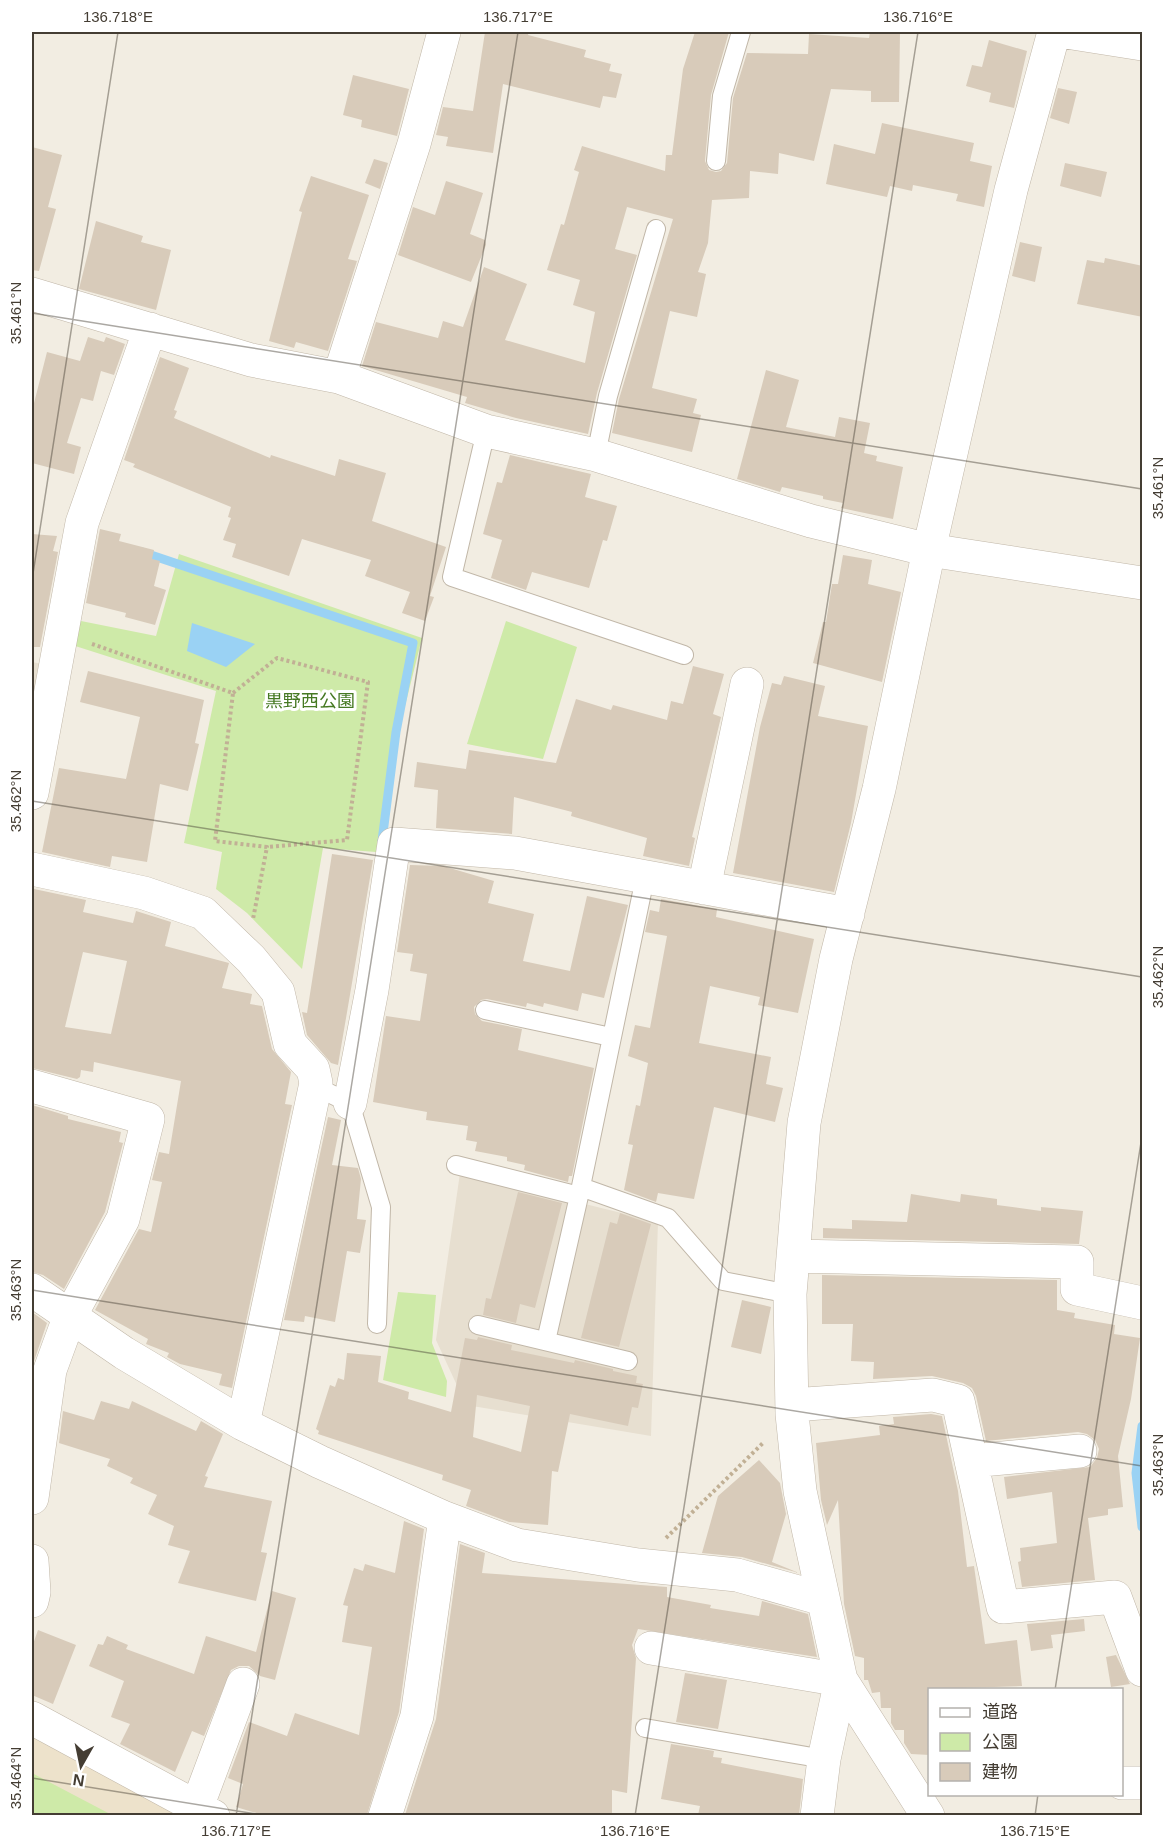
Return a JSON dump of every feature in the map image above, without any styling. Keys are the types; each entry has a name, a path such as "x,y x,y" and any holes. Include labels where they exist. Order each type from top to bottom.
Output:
{"street":[{"path":"339,377 414,144 444,32"},
{"path":"817,1815 824,1759 841,1680 800,1491 792,1409 790,1294 804,1123 848,914 879,789 929,550 1011,190 1054,32"},
{"path":"1066,32 1143,44"},
{"path":"32,294 251,360 339,377 486,431 596,455 811,520 929,550 1143,583"},
{"path":"32,793 82,523 150,329"},
{"path":"704,888 747,684"},
{"path":"350,1103 372,990 394,844 515,853 848,914"},
{"path":"32,869 144,893 203,913 251,958 278,992 290,1044 313,1069 314,1086 243,1424"},
{"path":"32,1086 148,1119 123,1219 69,1318 50,1370 32,1498"},
{"path":"793,1256 1077,1262 1077,1289 1143,1303"},
{"path":"32,1290 69,1318 243,1424 320,1462 445,1518 517,1545 639,1565 737,1575 823,1599"},
{"path":"792,1409 933,1395 958,1401 1003,1607 1114,1597 1143,1670"},
{"path":"971,1461 1080,1451"},
{"path":"385,1815 417,1716 445,1518"},
{"path":"32,1561 34,1592 32,1601"},
{"path":"651,1648 841,1680 919,1782 928,1815"},
{"path":"32,1718 205,1811 243,1684"},
{"path":"1123,1783 1143,1783"}],"lane":[{"path":"716,161 722,96 741,32"},
{"path":"596,455 608,396 656,229"},
{"path":"486,431 452,577 684,655"},
{"path":"546,1341 580,1192 645,878"},
{"path":"485,1010 611,1036"},
{"path":"314,1086 350,1103 381,1207 377,1324"},
{"path":"456,1165 580,1192 668,1218 723,1281 790,1294"},
{"path":"478,1325 628,1360"},
{"path":"645,1728 824,1759"}],"path":[{"path":"62,633 233,693"},
{"path":"277,658 368,681 347,840 267,847 215,841 233,693 277,658"},
{"path":"251,926 267,847"},
{"path":"639,1565 792,1409"}],"shaded area":[{"path":"32,662 42,664 32,714"},
{"path":"460,1173 658,1222 651,1436 466,1405 436,1340"},
{"path":"32,1736 186,1815 32,1815"}],"green space":[{"name":"黒野西公園","path":"179,554 422,638 392,758 376,852 323,848 302,969 247,913 216,889 222,852 184,843 216,691 69,644 76,620 156,636"},
{"path":"506,621 577,647 543,759 467,744"},
{"path":"398,1292 436,1295 432,1343 447,1381 446,1397 383,1380"},
{"path":"32,1773 112,1815 32,1815"}],"water":[{"path":"192,623 255,644 226,667 187,651"}],"building":[{"path":"485,32 529,32 528,35 586,50 584,57 611,64 609,71 622,74 616,98 603,96 600,108 503,84 493,153 446,146 448,137 436,135 443,107 473,111"},
{"path":"695,32 729,32 711,95 705,161 709,170 716,172 721,171 727,163 733,98 747,53 808,54 809,34 869,38 870,32 900,32 899,102 871,102 871,91 831,89 814,161 779,153 778,174 750,171 749,198 712,200 708,243 698,272 706,274 697,317 670,311 652,388 697,399 693,413 701,415 692,452 612,433 619,399 673,219 627,207 615,249 637,255 597,393 588,434 516,418 465,403 467,397 362,366 376,322 438,338 443,321 463,327 484,267 527,284 505,340 585,363 595,312 573,305 580,280 547,270 561,224 564,225 579,172 574,170 582,146 665,171 666,155 672,155 683,69"},
{"path":"989,40 1027,51 1014,108 989,102 991,93 966,86 972,65 982,67"},
{"path":"353,75 409,89 397,136 361,127 362,120 343,115"},
{"path":"1058,88 1077,92 1069,124 1050,118"},
{"path":"882,123 974,143 970,161 992,166 984,207 956,201 958,194 913,185 912,191 890,186 887,197 826,184 834,144 875,154"},
{"path":"32,147 62,155 48,207 56,209 39,271 32,270"},
{"path":"374,159 388,163 380,189 365,183"},
{"path":"1065,163 1107,172 1101,197 1060,186"},
{"path":"311,176 369,195 348,259 357,261 328,351 296,342 294,348 269,341 302,212 299,211"},
{"path":"446,181 483,193 470,234 485,240 486,245 471,282 398,255 413,207 435,215"},
{"path":"96,221 143,236 141,242 171,250 156,310 79,289"},
{"path":"1020,242 1042,247 1035,282 1012,276"},
{"path":"1105,258 1143,266 1143,317 1077,304 1087,260 1104,263"},
{"path":"88,337 104,342 106,337 125,344 114,375 101,371 93,401 81,398 67,443 81,447 74,474 32,463 32,411 47,352 80,361"},
{"path":"160,357 189,368 174,410 177,411 174,418 270,458 271,455 335,476 339,459 386,473 372,521 446,547 430,596 434,597 425,621 402,613 410,592 365,576 371,560 302,539 289,576 232,557 236,544 223,540 231,518 228,517 231,507 133,467 135,464 124,460"},
{"path":"766,370 799,380 786,427 835,437 839,417 870,423 864,453 877,456 876,461 903,467 893,519 841,508 843,503 823,499 823,496 782,487 780,492 737,479"},
{"path":"510,455 591,474 585,497 617,506 607,541 603,540 589,588 532,572 526,590 491,578 502,540 483,534 497,482 502,483"},
{"path":"100,529 121,534 119,541 154,550 152,559 160,561 154,586 166,590 155,625 125,617 126,613 86,603"},
{"path":"32,534 57,536 53,551 58,552 40,647 32,647"},
{"path":"843,555 872,560 868,584 901,592 882,682 813,663 823,622 826,622 832,584 838,584"},
{"path":"693,666 724,674 713,714 721,717 692,837 695,838 689,866 643,856 647,838 571,816 572,812 514,797 512,834 436,828 438,790 414,787 417,762 466,769 469,750 556,763 576,699 611,710 613,705 667,720 671,701 683,704"},
{"path":"88,671 204,700 195,743 199,744 188,791 160,784 147,862 112,856 110,867 42,852 59,768 126,779 140,717 80,702"},
{"path":"784,676 825,686 818,716 868,726 851,823 834,892 733,873 760,727 772,683 781,685"},
{"path":"332,854 373,860 338,1065 331,1063 307,1035 302,1012 307,1013"},
{"path":"410,865 443,866 494,881 488,903 534,914 523,961 570,971 587,896 628,905 604,998 582,993 578,1011 544,1003 543,1007 527,1003 526,1007 487,999 481,1000 474,1007 475,1014 482,1021 522,1029 518,1050 594,1068 572,1176 569,1176 568,1182 524,1170 525,1165 507,1161 507,1157 475,1151 477,1142 466,1140 468,1126 426,1120 427,1112 373,1102 386,1016 420,1021 427,974 410,971 413,954 397,952"},
{"path":"34,889 86,900 83,912 133,923 136,911 171,922 165,946 229,963 222,988 252,994 250,1004 262,1006 272,1049 291,1072 285,1104 292,1105 232,1388 219,1385 222,1374 180,1364 167,1357 169,1353 146,1344 148,1339 95,1310 139,1229 151,1232 162,1182 152,1180 159,1152 169,1154 181,1081 94,1062 93,1072 81,1070 80,1077 77,1079 32,1068 32,902","holes":["83,952 127,961 111,1034 65,1027"]},
{"path":"661,899 717,909 716,917 814,939 798,1013 758,1005 760,997 710,986 699,1043 771,1057 766,1084 783,1088 775,1122 714,1107 694,1199 658,1193 656,1202 624,1190 633,1145 628,1144 636,1105 640,1106 648,1063 628,1056 635,1025 650,1028 667,936 645,932 650,910 659,912"},
{"path":"32,1105 68,1116 68,1119 121,1132 119,1142 123,1143 105,1212 64,1289 43,1275 32,1272"},
{"path":"328,1117 341,1120 332,1165 358,1168 361,1179 357,1219 366,1220 360,1253 347,1251 335,1322 305,1316 304,1322 284,1320"},
{"path":"518,1192 562,1203 535,1308 520,1304 516,1323 483,1315 486,1298 491,1299"},
{"path":"911,1194 960,1202 961,1194 997,1199 997,1205 1041,1211 1041,1207 1083,1211 1079,1244 823,1238 823,1228 852,1229 852,1220 907,1222"},
{"path":"620,1213 651,1224 619,1347 581,1338 610,1222 617,1224"},
{"path":"822,1275 1057,1280 1057,1310 1075,1313 1074,1318 1115,1325 1114,1334 1140,1338 1131,1399 1118,1456 1123,1507 1108,1509 1108,1515 1088,1518 1095,1580 1022,1587 1018,1562 1021,1561 1020,1548 1057,1543 1052,1492 1007,1499 1004,1477 1090,1467 1097,1458 1099,1449 1095,1440 1087,1434 1078,1432 986,1441 976,1396 972,1388 963,1383 932,1376 873,1379 874,1362 851,1361 853,1324 822,1324"},
{"path":"742,1300 771,1307 761,1354 731,1347"},
{"path":"32,1312 47,1323 32,1367"},
{"path":"478,1337 512,1345 511,1350 574,1363 575,1360 613,1369 613,1371 637,1376 636,1383 643,1384 638,1408 632,1407 628,1426 570,1414 558,1472 552,1471 548,1525 509,1522 466,1506 471,1490 442,1480 443,1475 318,1434 319,1431 316,1429 330,1385 335,1387 338,1378 344,1380 347,1353 381,1356 378,1382 409,1392 408,1399 451,1412 465,1338 477,1340","holes":["477,1395 530,1406 521,1452 473,1437"]},
{"path":"101,1401 129,1409 132,1401 196,1431 201,1421 223,1434 205,1476 208,1477 204,1487 272,1501 261,1552 267,1553 256,1601 178,1583 190,1551 168,1545 174,1526 148,1514 157,1495 130,1483 133,1478 107,1466 110,1459 59,1443 63,1411 94,1420"},
{"path":"931,1414 942,1416 958,1491 967,1567 974,1566 985,1644 1017,1640 1022,1686 928,1688 928,1755 911,1754 904,1743 904,1730 895,1730 891,1723 891,1708 881,1708 880,1692 872,1693 868,1680 864,1680 864,1658 855,1656 844,1604 838,1500 827,1525 821,1500 816,1443 880,1435 879,1426 894,1424 893,1417"},
{"path":"759,1460 780,1483 786,1514 772,1562 799,1573 742,1557 702,1553 718,1496"},
{"path":"404,1521 424,1529 399,1712 367,1815 263,1815 236,1807 243,1784 228,1778 249,1722 287,1736 295,1713 359,1735 372,1647 342,1642 348,1606 343,1605 354,1568 363,1571 365,1564 395,1573"},
{"path":"460,1544 485,1553 482,1573 667,1587 667,1597 711,1605 710,1608 759,1616 762,1601 808,1614 817,1657 638,1629 632,1645 636,1658 627,1793 612,1790 612,1815 405,1815 436,1719"},
{"path":"272,1591 296,1598 275,1680 260,1676 249,1666 239,1666 231,1670 204,1736 192,1731 175,1772 120,1744 130,1724 111,1717 124,1681 89,1666 98,1644 103,1645 107,1636 128,1645 126,1649 194,1674 206,1636 256,1652"},
{"path":"1084,1619 1085,1631 1051,1635 1053,1648 1031,1651 1027,1624"},
{"path":"38,1630 76,1645 53,1704 32,1695 32,1647"},
{"path":"1116,1655 1130,1684 1111,1687 1106,1657"},
{"path":"685,1673 727,1680 718,1729 676,1722"},
{"path":"671,1744 714,1751 713,1757 722,1758 721,1763 803,1779 799,1815 698,1815 700,1806 661,1799"}],"waterway":[{"path":"142,552 413,643 396,732 382,841"},
{"path":"1142,1426 1136,1473 1142,1527"}]}
